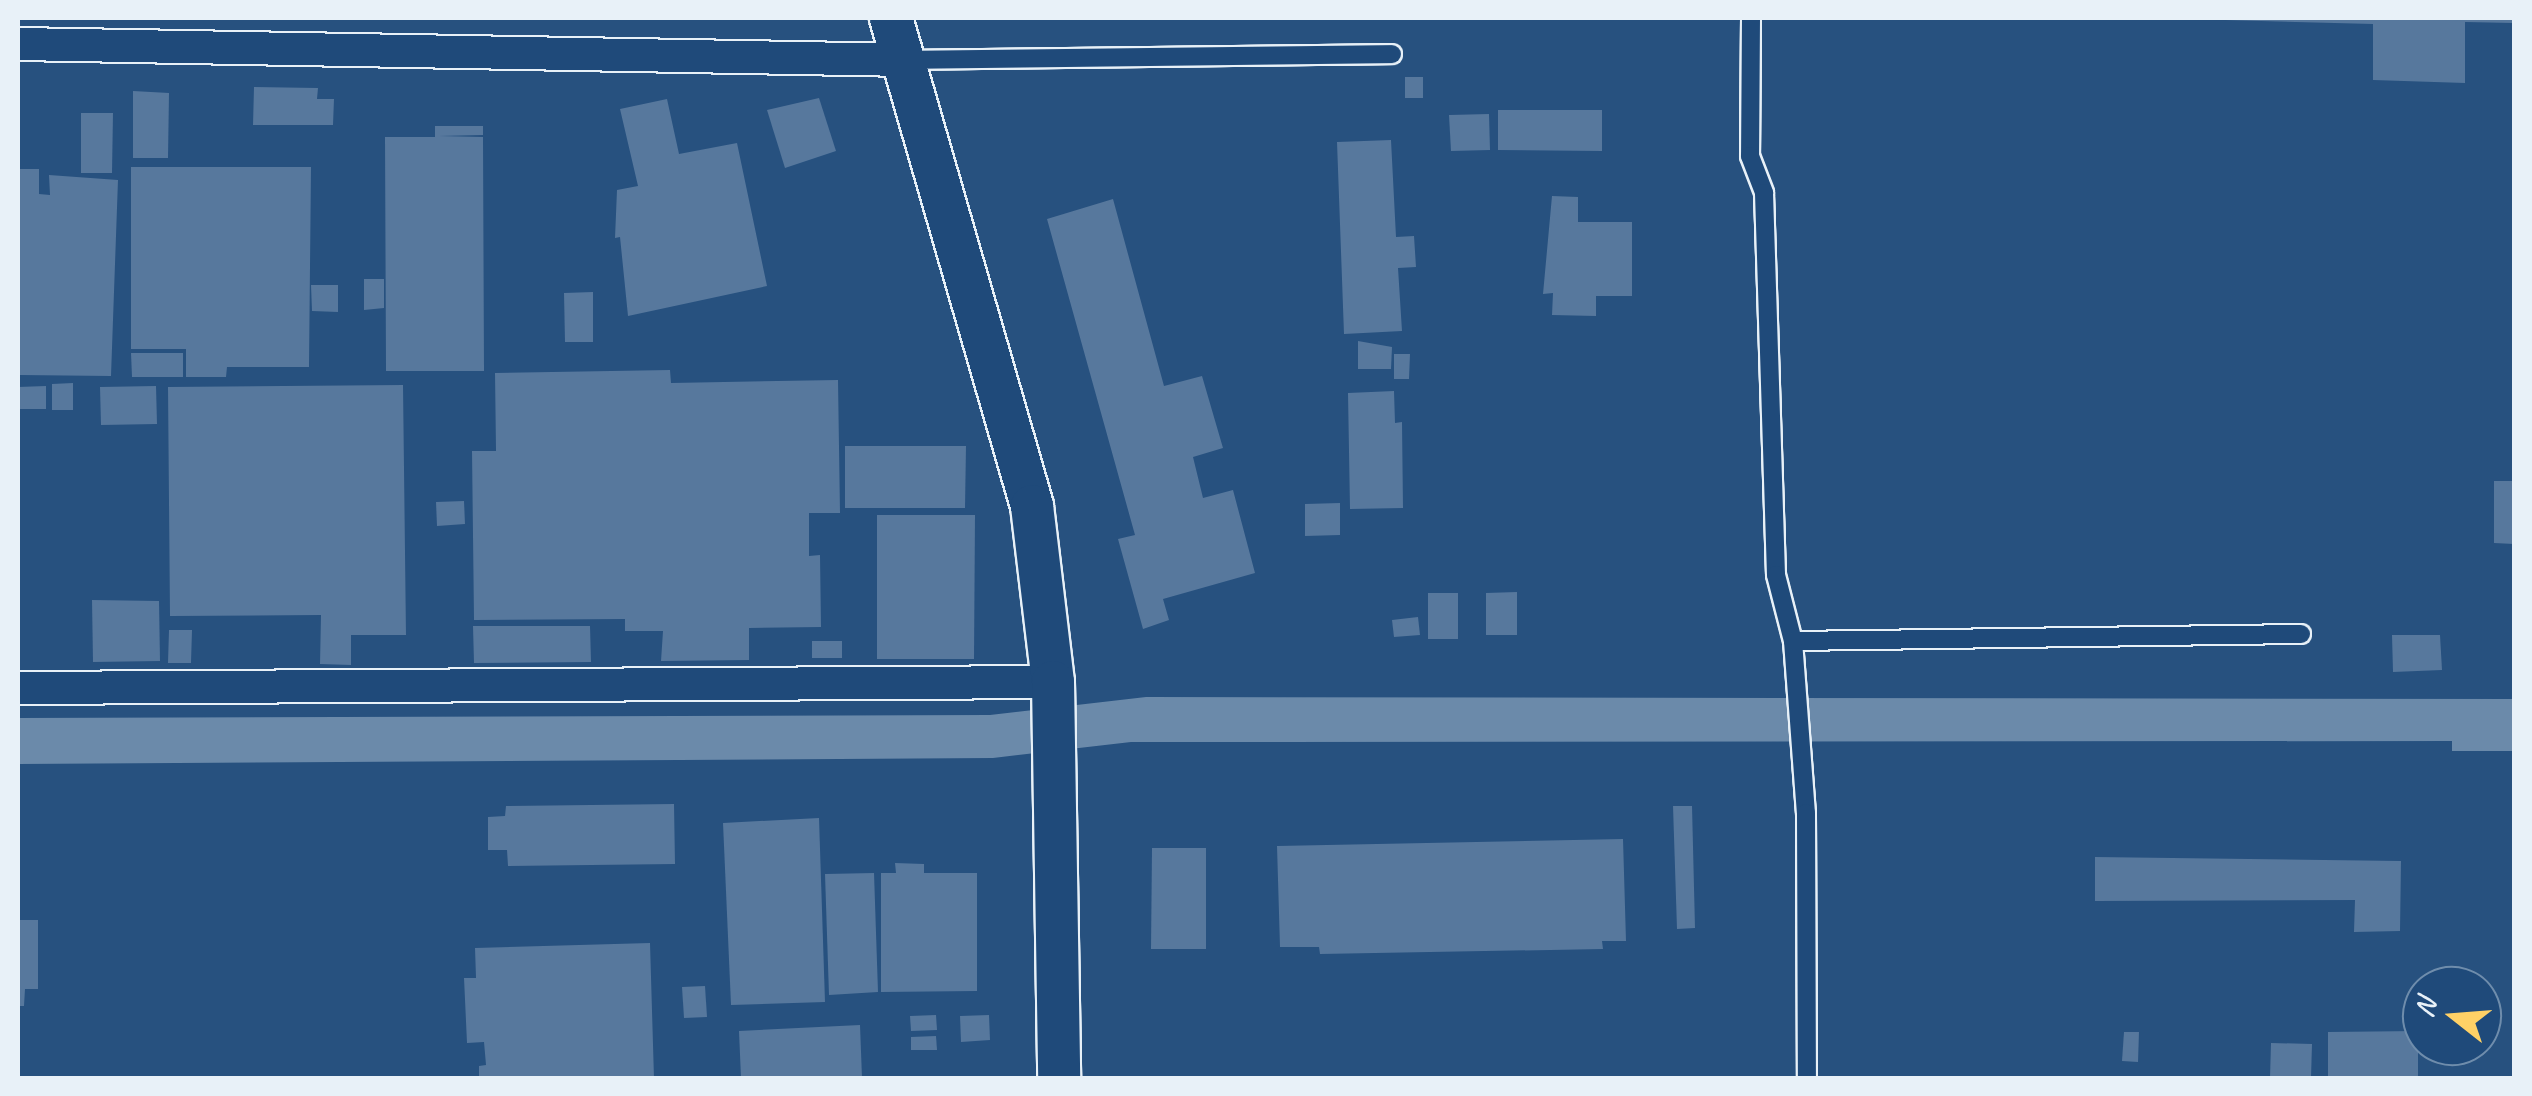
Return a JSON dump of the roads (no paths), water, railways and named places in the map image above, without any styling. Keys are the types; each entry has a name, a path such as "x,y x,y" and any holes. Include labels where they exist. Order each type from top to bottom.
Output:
{"street":[{"path":"891,18 1032,506 1053,693 1059,1078"},
{"path":"18,44 906,60"},
{"path":"18,688 1053,693"}],"lane":[{"path":"1750,18 1750,156 1764,194 1776,575 1793,641 1806,813 1807,1078"},
{"path":"906,60 1392,54"},
{"path":"1793,641 2301,634"}],"water":[{"path":"1146,697 2514,699 2514,751 2452,751 2452,741 1131,742 993,758 18,764 18,718 990,715"}]}
